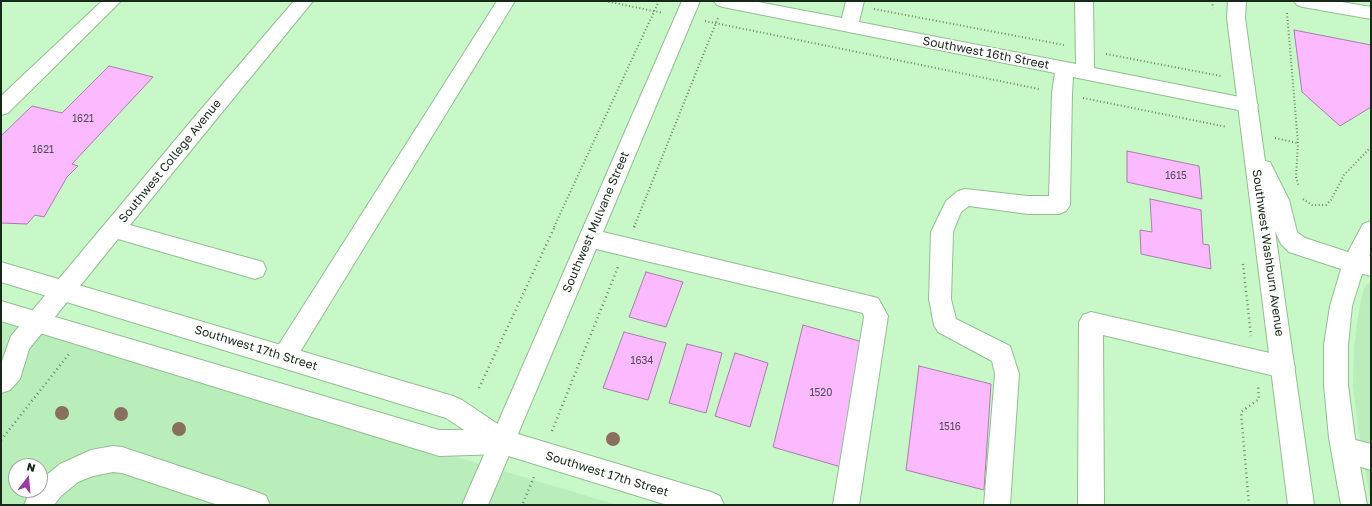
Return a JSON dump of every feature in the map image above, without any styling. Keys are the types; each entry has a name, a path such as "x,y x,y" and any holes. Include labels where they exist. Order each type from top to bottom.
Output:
{"main road":[{"path":"1,108 112,1"},
{"name":"Southwest College Avenue","path":"10,349 37,322 204,119 304,1"},
{"path":"284,357 506,1"},
{"name":"Southwest 16th Street","path":"723,1 1248,105"},
{"path":"997,505 1007,374 1002,354 946,326 940,298 942,232 953,207 965,196 1028,205 1059,205 1062,93 1075,71 1085,49 1084,1"},
{"name":"Southwest Washburn Avenue","path":"1237,1 1236,18 1301,505"},
{"path":"1303,1 1371,13"},
{"path":"849,26 855,3"},
{"name":"Southwest Mulvane Street","path":"476,505 688,9"},
{"path":"1252,141 1278,200 1285,230 1289,238 1298,245 1310,250 1362,265"},
{"path":"114,229 254,269"},
{"path":"1354,505 1344,450 1336,385 1336,345 1341,306 1362,265 1371,230"},
{"path":"589,238 870,305 876,316 846,505"},
{"name":"Southwest 17th Street","path":"1,272 453,408 502,442"},
{"name":"Southwest 17th Street","path":"1,311 439,443 502,442 711,505"},
{"path":"1091,505 1091,322 1283,367"},
{"path":"1,382 11,371 10,349"},
{"path":"1344,450 1371,457"},
{"path":"37,505 52,487 75,470 95,462 113,459 122,460 257,505"}],"path":[{"path":"605,1 655,11 688,9 1062,93 1227,127 1252,141 1298,143"},
{"path":"479,388 660,1"},
{"path":"1212,1 1213,8"},
{"path":"855,3 1222,76"},
{"path":"1286,8 1298,143 1296,177 1299,190"},
{"path":"1220,68 1228,135"},
{"path":"1301,194 1303,199 1312,205 1326,205 1331,200 1344,175 1371,147"},
{"path":"1242,261 1259,398 1241,412 1249,505"},
{"path":"1,440 83,336"}],"shaded area":[{"path":"1371,282 1371,505 1358,428 1353,385 1354,348 1358,316 1363,292 1366,285"},
{"path":"1,319 160,368 617,505 1,505"}],"building":[{"path":"1294,30 1371,45 1371,107 1340,126 1302,92"},
{"path":"109,66 153,77 72,164 78,166 67,177 44,217 35,215 27,224 1,223 1,136 32,106 62,113"},
{"path":"1127,151 1199,166 1202,199 1127,182"},
{"path":"1150,199 1201,210 1203,244 1209,245 1211,269 1141,254 1140,230 1152,232"},
{"path":"646,272 683,282 666,327 629,317"},
{"path":"803,325 866,343 841,467 773,447"},
{"path":"624,332 666,343 648,400 603,388"},
{"path":"687,344 722,353 706,413 669,403"},
{"path":"735,353 768,363 750,427 715,416"},
{"path":"919,366 991,384 984,490 906,470"}]}
